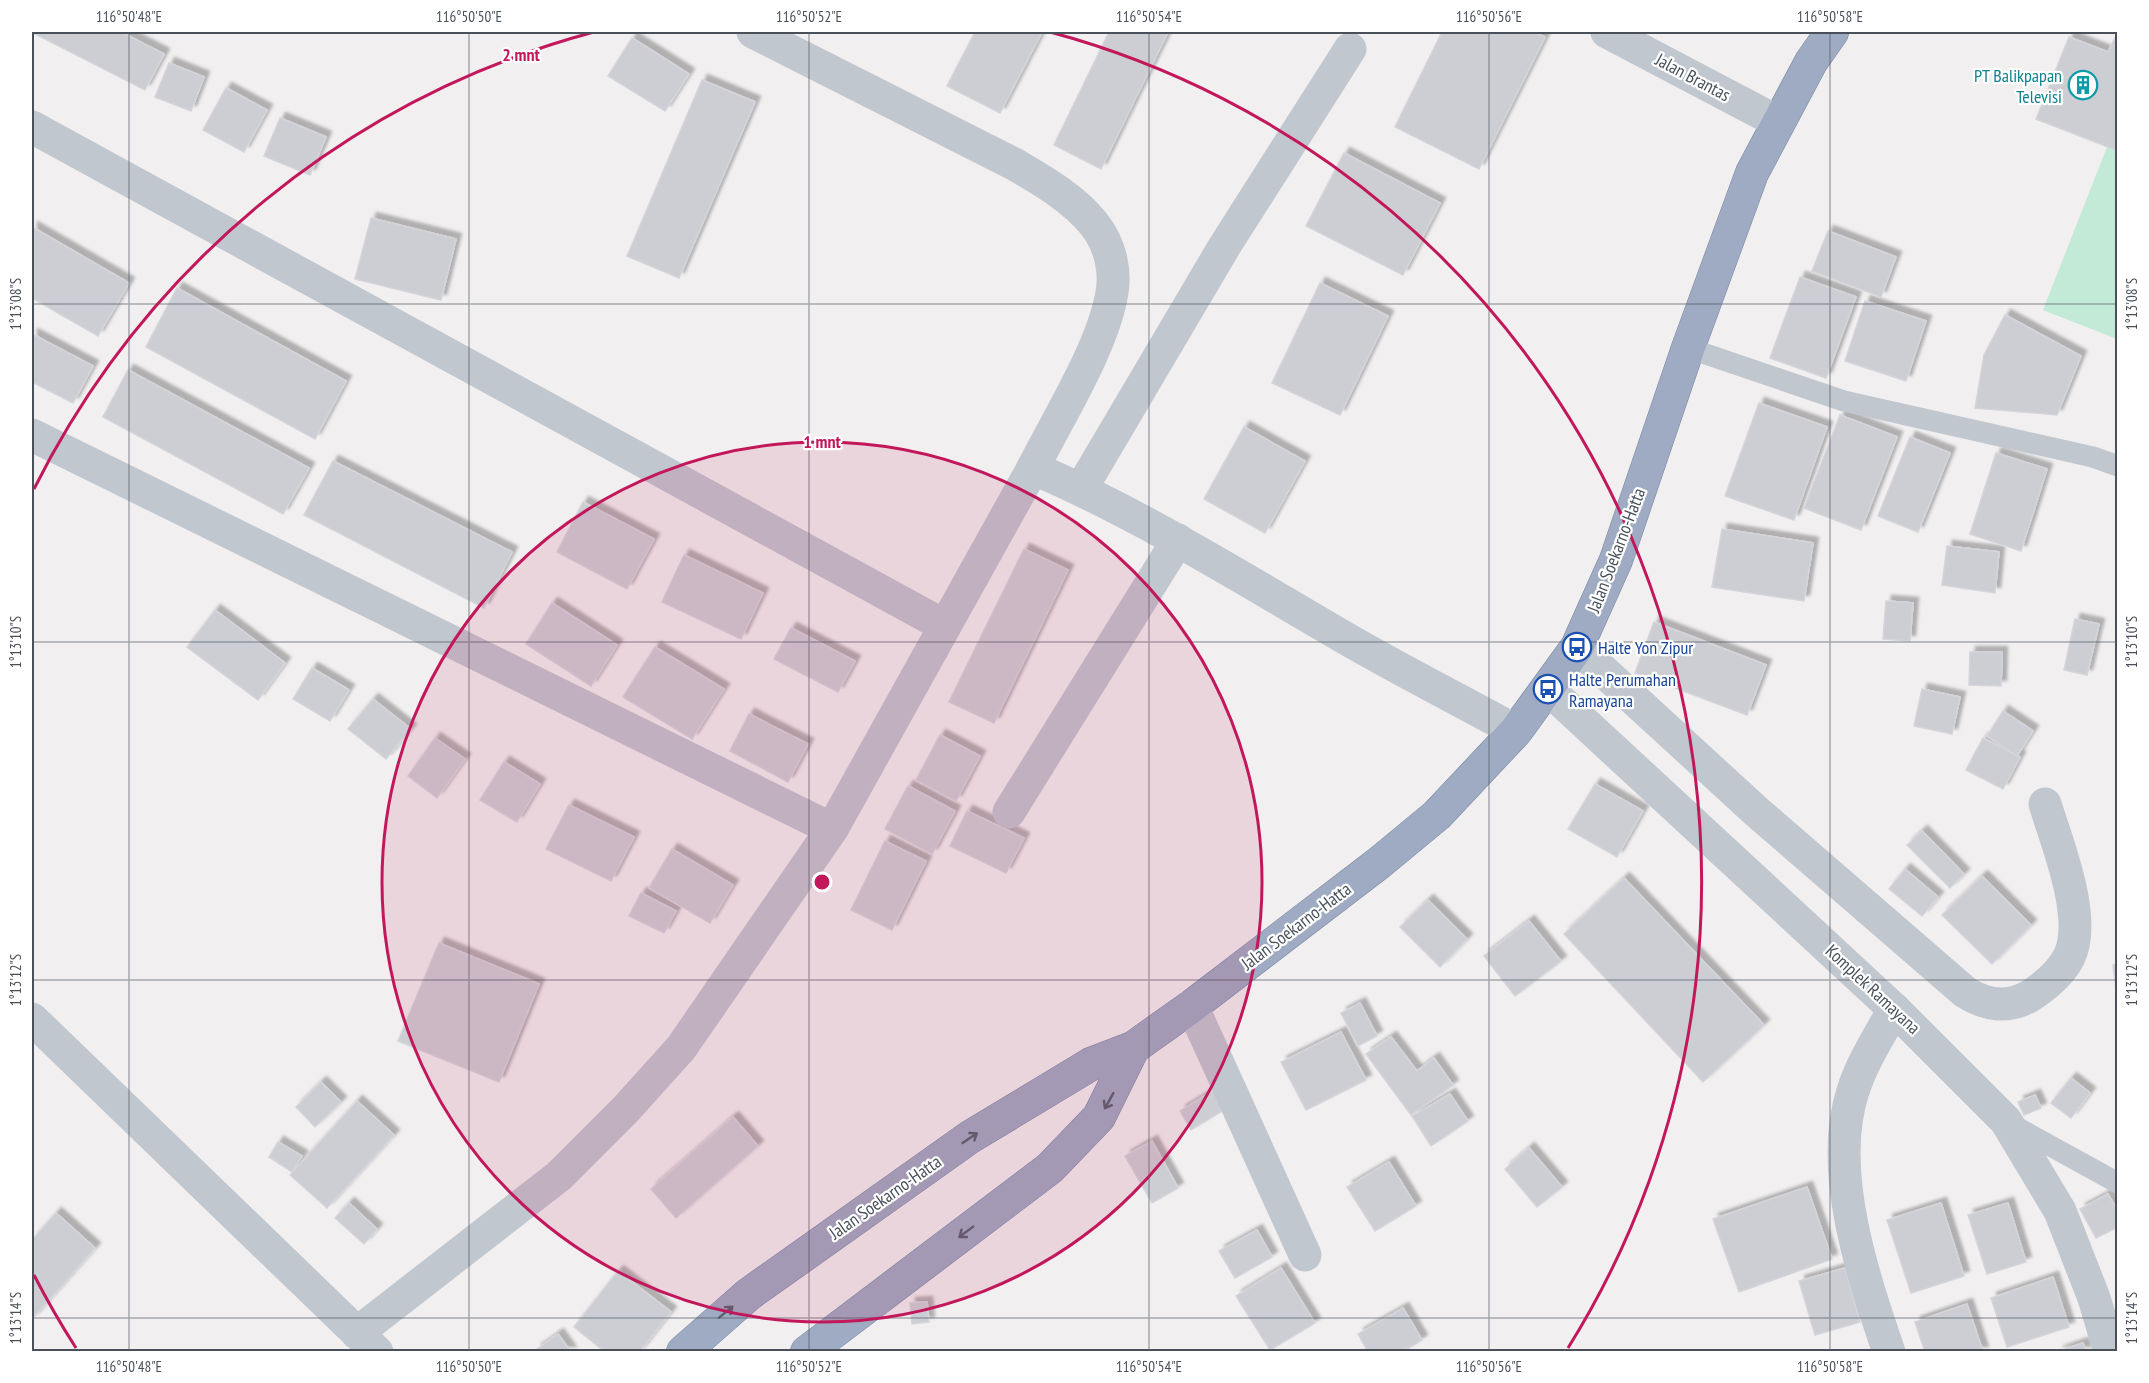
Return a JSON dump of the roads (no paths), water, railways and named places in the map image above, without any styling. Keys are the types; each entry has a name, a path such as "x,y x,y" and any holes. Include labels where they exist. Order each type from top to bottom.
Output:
{"highway":[{"name":"Jalan Soekarno-Hatta","path":"683,1352 749,1294 970,1137 1082,1069 1133,1048 1192,1006 1437,814 1516,731 1577,647 1616,560 1688,348 1752,173 1811,62 1833,32"},
{"name":"Jalan Soekarno-Hatta","path":"807,1352 1050,1168 1100,1118 1133,1048"}],"street":[{"path":"32,1019 367,1342 559,1176 626,1109 681,1048 832,829 943,625 1033,468 1090,355 1112,297 1113,269 1107,246 1095,226 1079,207 1055,189 1014,164 753,32"},
{"name":"Jalan Brantas","path":"1608,32 1778,122"},
{"path":"1081,489 1224,247 1350,49"},
{"path":"32,128 943,625"},
{"path":"32,435 832,829"},
{"path":"1033,468 1081,489 1178,540 1342,636 1516,731"},
{"path":"1009,812 1178,540"},
{"path":"1577,647 1841,886 1965,992 1983,1001 2006,1004 2031,995 2053,978 2069,957 2075,931 2072,906 2045,804"},
{"name":"Komplek Ramayana","path":"1548,689 1894,1009 2006,1121 2060,1210 2094,1298 2110,1352"},
{"path":"1192,1006 1305,1255"},
{"path":"1889,1352 1855,1234 1844,1153 1852,1093 1860,1071 1894,1009"}],"lane":[{"path":"1688,348 1844,402 2092,457 2118,466"},
{"path":"2006,1121 2118,1183"}],"place":[{"name":"PT Balikpapan Televisi","path":"2083,85"},
{"name":"Halte Yon Zipur","path":"1577,647"},
{"name":"Halte Perumahan Ramayana","path":"1548,689"}]}
